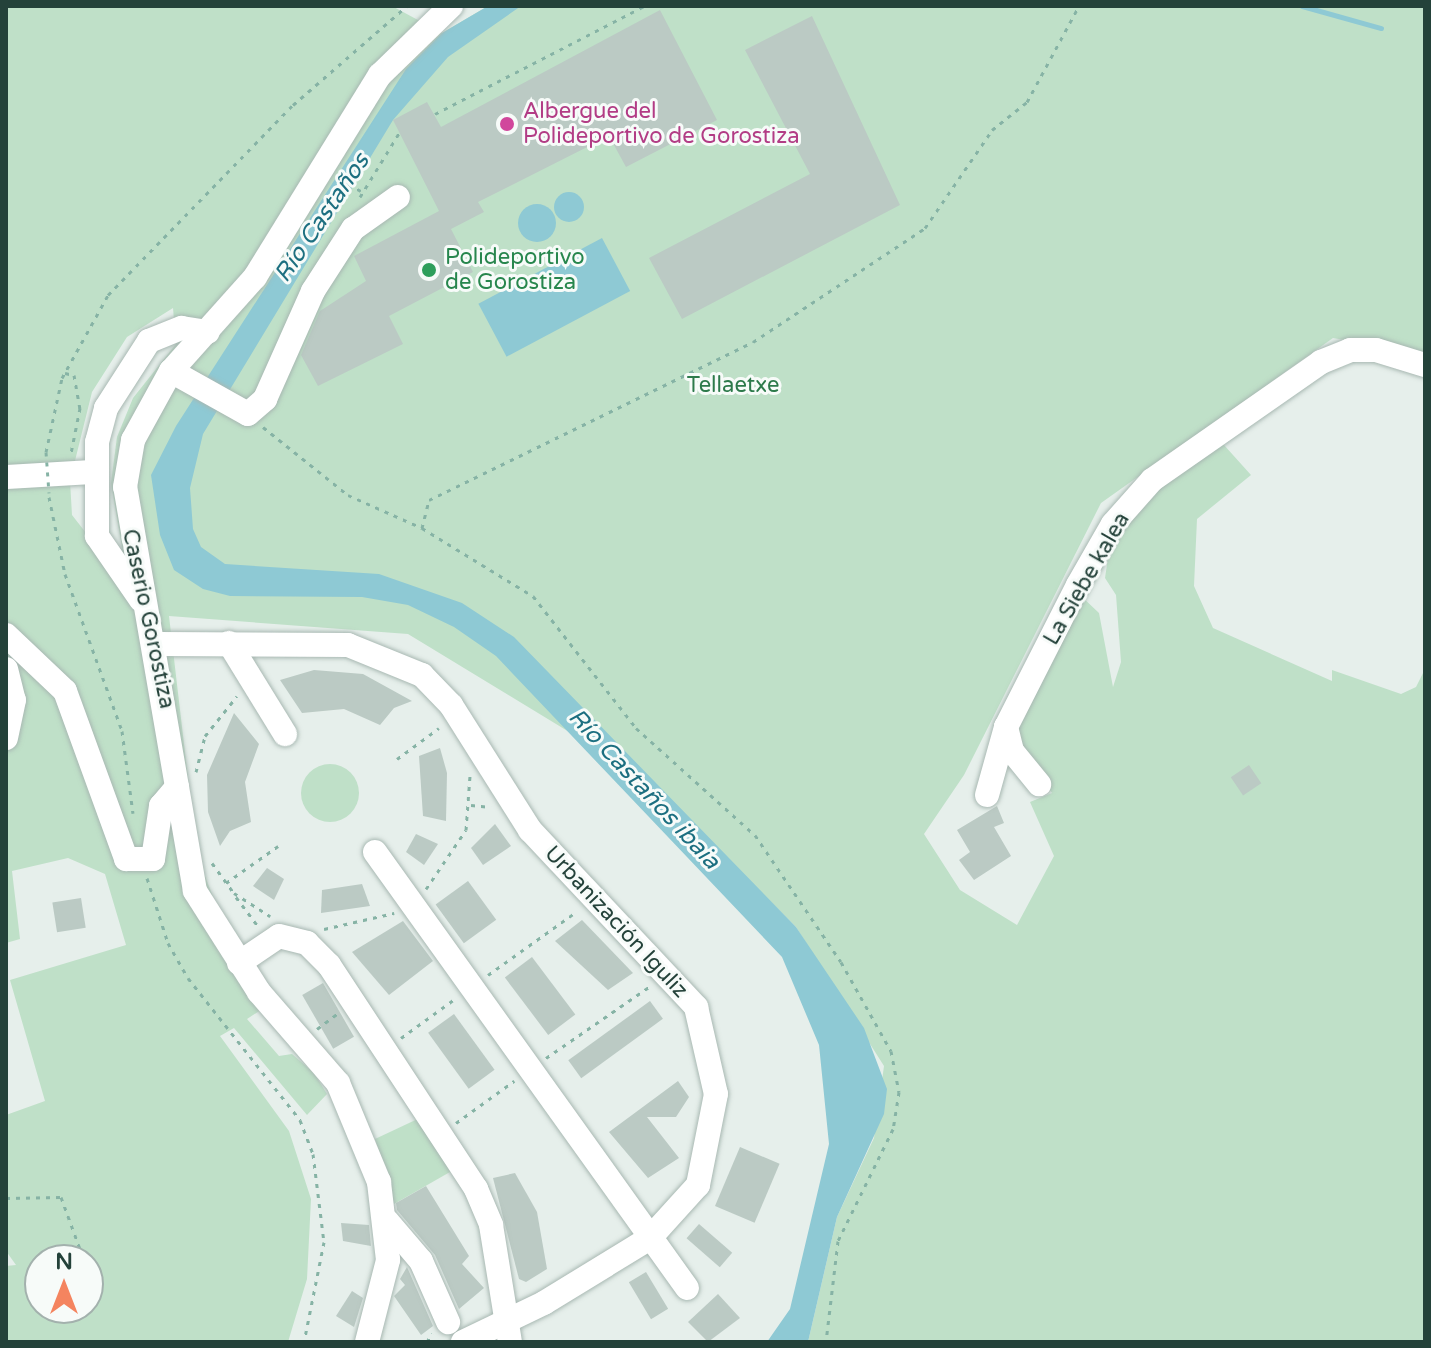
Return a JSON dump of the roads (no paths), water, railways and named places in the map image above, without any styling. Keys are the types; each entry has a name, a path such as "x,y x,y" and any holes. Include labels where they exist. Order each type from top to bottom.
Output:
{"street":[{"name":"Caserio Gorostiza","path":"370,1335 388,1260 387,1221 364,1135 338,1083 239,963 195,891 185,784 158,644 128,528 125,487 133,440 171,371 255,277 380,75 451,6"},
{"path":"171,371 238,408 265,399 313,291 353,229 398,197"},
{"path":"149,611 97,536 93,472 106,408 149,341 182,328 208,332"},
{"name":"La Siebe kalea","path":"987,795 1006,727 1113,524 1152,480 1321,362 1350,350 1376,350 1425,365"},
{"path":"6,477 67,469 93,472"},
{"path":"97,536 122,537 128,528"},
{"path":"6,635 65,691 126,859 153,859 161,806 185,784"},
{"path":"229,643 251,685 285,734"},
{"name":"Urbanización Iguliz","path":"158,644 229,643 376,651 422,675 459,716 530,830 591,901 669,973 696,1007 711,1050 715,1125 698,1185 650,1238 508,1330 463,1342"},
{"path":"6,669 14,700 6,738"},
{"path":"1006,727 1012,751 1039,784"},
{"path":"375,852 528,1071 687,1288"},
{"path":"239,963 271,928 313,947 355,1001 443,1133 491,1225 508,1330"},
{"path":"387,1221 421,1261 448,1322"}],"water":[{"path":"488,6 521,6 448,57 393,120 203,434 190,488 193,529 201,547 225,564 379,574 462,603 514,637 796,927 864,1028 887,1089 884,1114 837,1217 808,1342 767,1342 790,1309 829,1144 819,1045 782,957 496,656 454,627 408,605 362,597 230,596 203,589 174,570 160,535 151,475 176,426 406,69 442,33"},
{"path":"569,192 580,196 584,207 580,218 569,222 558,218 554,207 558,196"},
{"path":"537,204 550,210 556,223 550,236 537,242 524,236 518,223 524,210"},
{"path":"602,238 630,291 507,357 478,304"}],"waterway":[{"path":"1302,6 1381,28"}],"place":[{"name":"Albergue del Polideportivo de Gorostiza","path":"507,124"},
{"name":"Polideportivo de Gorostiza","path":"429,270"}],"water label":[{"name":"Río Castaños","path":"322,218"},
{"name":"Río Castaños ibaia","path":"644,789"}],"park label":[{"name":"Tellaetxe","path":"733,386"}]}
